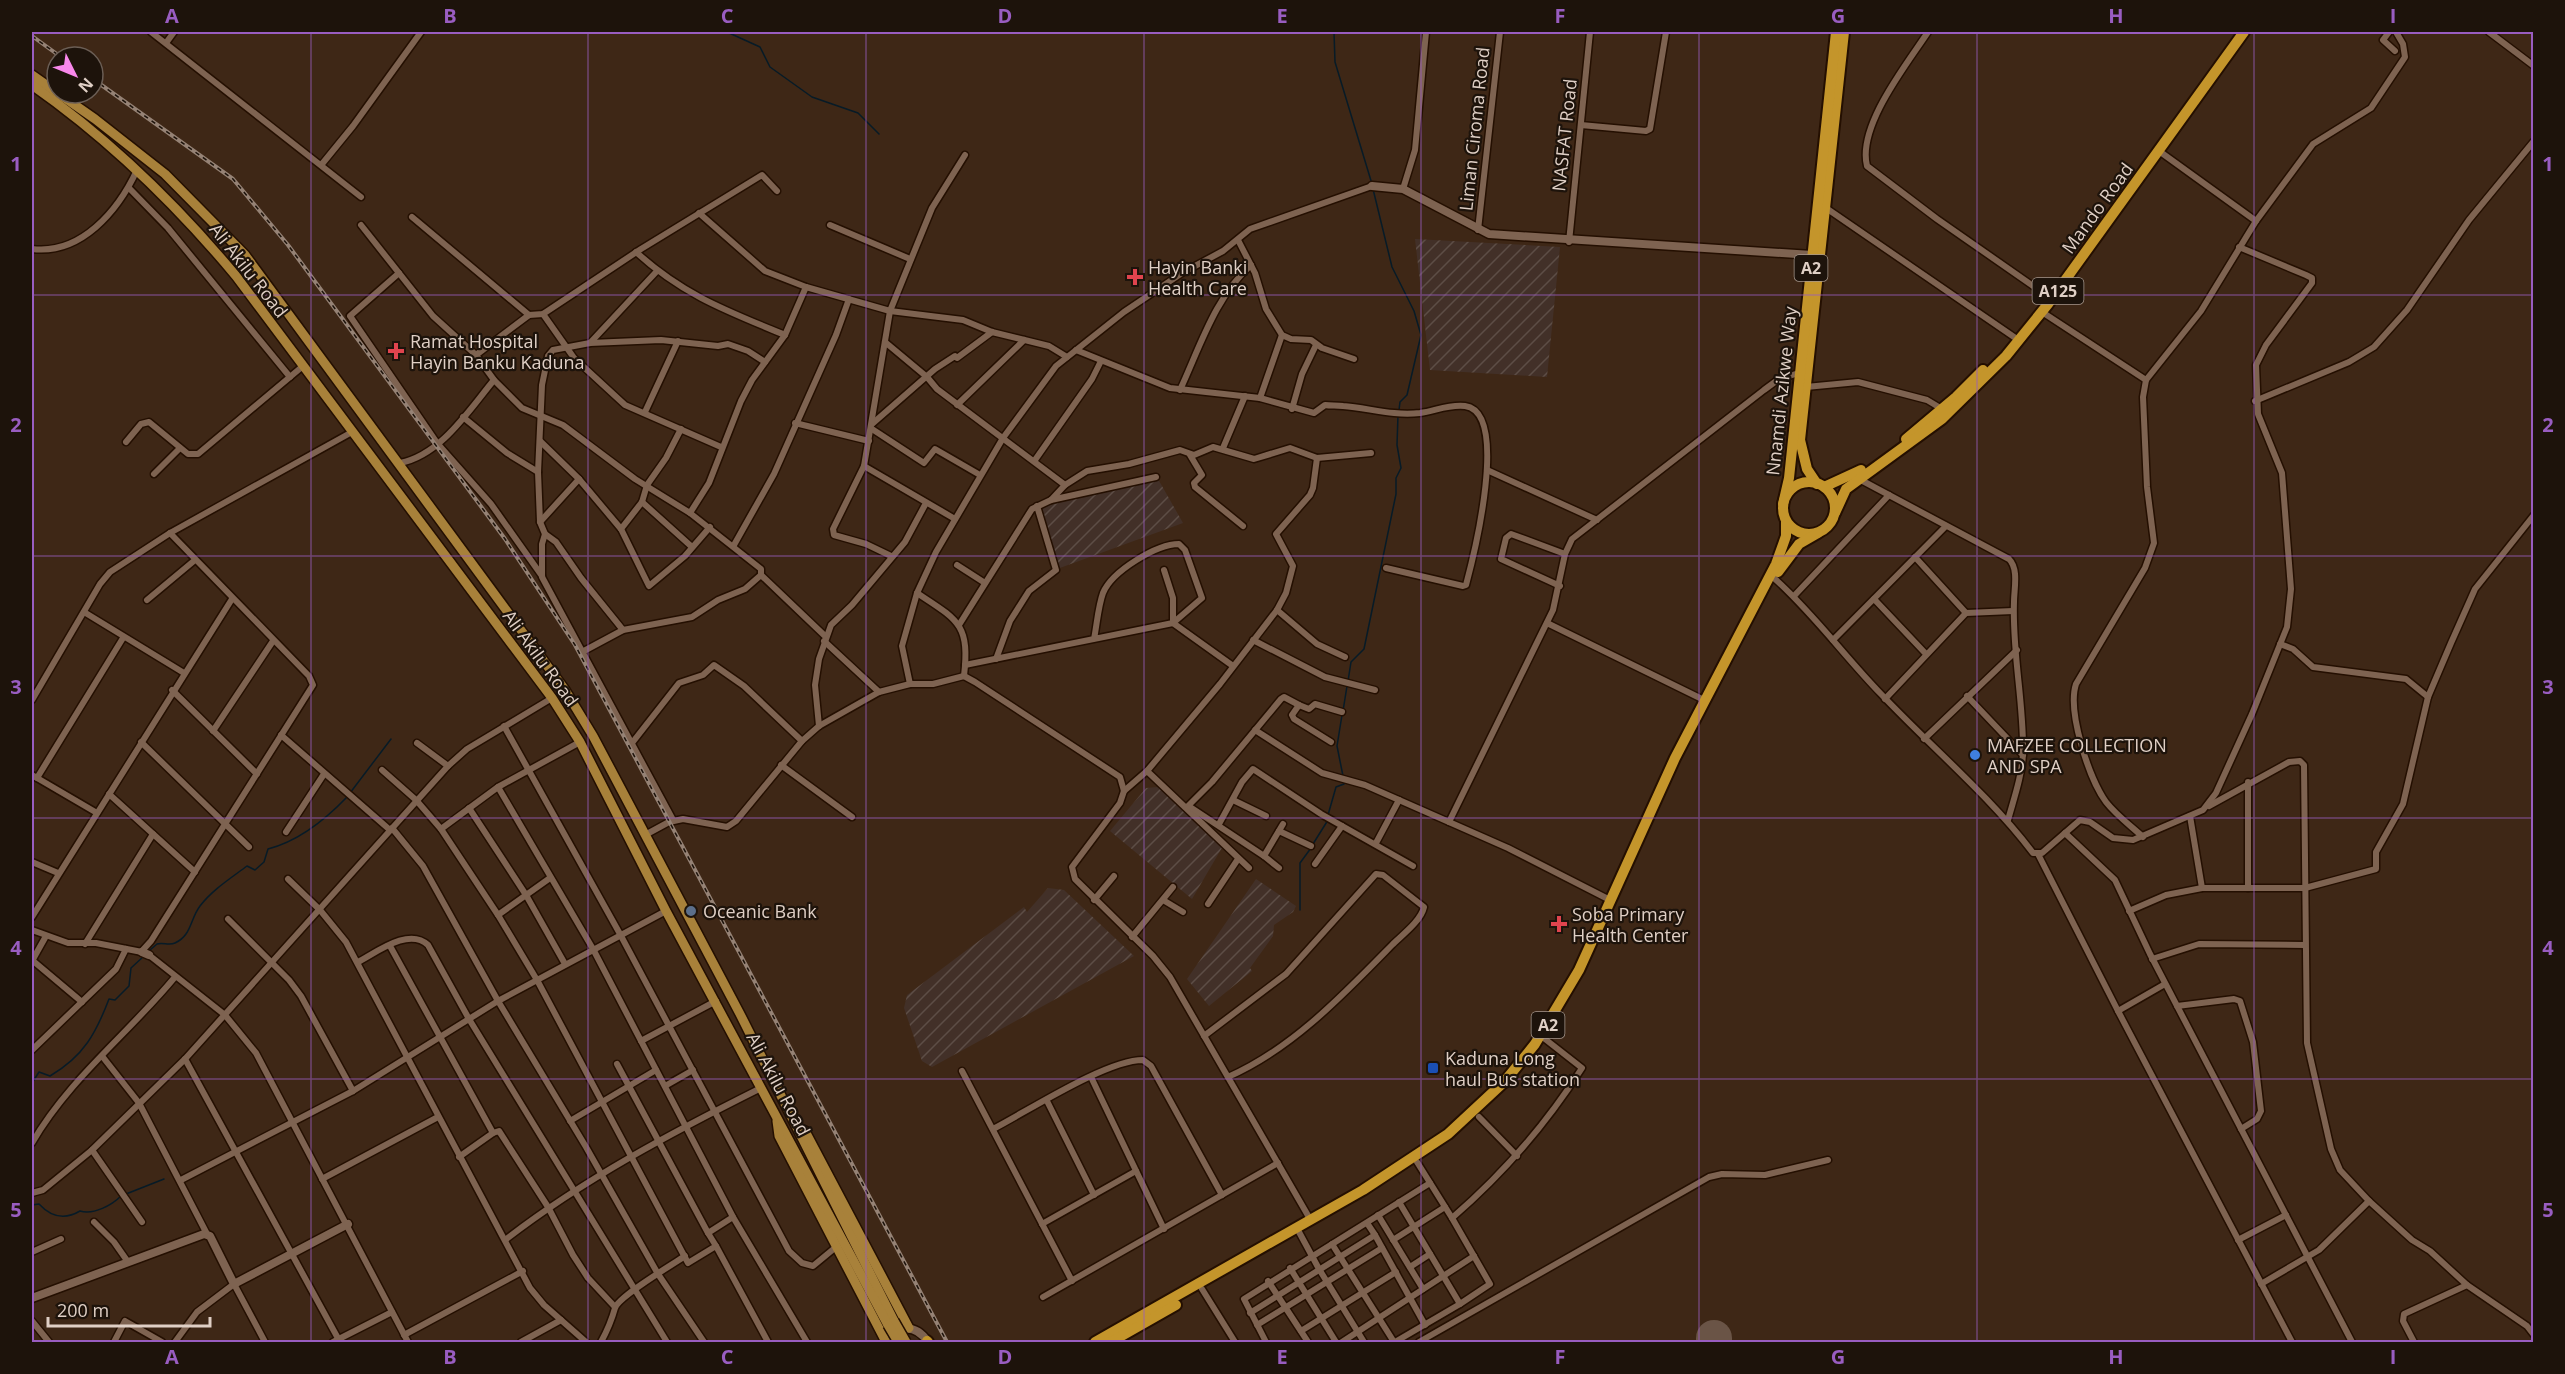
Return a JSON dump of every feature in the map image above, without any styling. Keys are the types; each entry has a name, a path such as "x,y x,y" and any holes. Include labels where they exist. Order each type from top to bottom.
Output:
{"highway":[{"name":"Nnamdi Azikwe Way","path":"1783,504 1789,478 1836,32"},
{"name":"Nnamdi Azikwe Way","path":"1820,485 1807,469 1801,451 1844,32"},
{"name":"Mando Road","path":"1820,485 1854,475 1908,438 1942,409 2014,337 2237,32"},
{"name":"Mando Road","path":"1834,513 1841,494 1924,435 1960,404 2006,356 2042,312 2244,32"},
{"path":"1799,484 1820,485 1831,494 1834,513 1826,528 1818,533 1800,533 1786,522 1783,504 1792,489 1799,484"},
{"name":"A2","path":"1095,1342 1363,1190 1428,1148 1491,1097 1549,1023 1579,970 1704,700 1776,564 1786,536 1786,522"},
{"name":"A2","path":"1112,1342 1417,1162 1479,1117 1510,1086 1545,1039 1573,991 1682,757 1775,579 1793,550 1804,539 1818,533"}],"main road":[{"name":"Ali Akilu Road","path":"32,75 133,148 209,216 245,255 565,690 645,835 786,1106 891,1323 898,1342"},
{"name":"Ali Akilu Road","path":"32,85 137,170 211,246 552,698 580,742 666,911 761,1088 891,1323 906,1342"},
{"path":"445,556 460,545"},
{"path":"786,1106 800,1123 909,1328"},
{"path":"775,1113 779,1136 886,1342"}],"street":[{"path":"151,32 316,163 322,164 361,197"},
{"path":"166,43 174,32"},
{"path":"322,164 353,126 421,32"},
{"path":"1403,189 1415,150 1426,32"},
{"name":"Liman Ciroma Road","path":"1478,230 1500,32"},
{"name":"NASFAT Road","path":"1569,242 1590,32"},
{"path":"1581,124 1646,131 1650,129 1666,32"},
{"path":"1928,32 1874,119 1865,157 1867,166 1937,219 2046,295"},
{"path":"2389,32 2383,40 2395,51"},
{"path":"2142,837 2106,802 2079,735 2073,712 2072,695 2076,684 2145,568 2154,543 2147,487 2143,408 2146,380 2201,311 2256,221 2313,144 2371,108 2405,57 2403,44 2396,32"},
{"path":"2489,32 2534,66"},
{"path":"2255,401 2349,362 2374,346 2408,310 2469,220 2534,141"},
{"path":"2159,152 2256,221"},
{"path":"891,556 866,544 832,533 864,466 890,311 932,208 965,155"},
{"path":"32,249 53,250 91,231 112,213 129,188 137,170"},
{"path":"476,355 530,315 543,314 636,252 762,175 777,191"},
{"path":"910,684 902,646 917,593 980,475 1003,438 1047,377 1067,357 1151,293 1259,225 1375,185 1403,189 1478,230 1509,237 1812,255"},
{"path":"129,188 168,228 290,376"},
{"path":"1826,208 2014,337"},
{"path":"699,213 765,270 806,287 890,311 963,320 992,332 1049,346 1067,357"},
{"path":"412,217 530,315"},
{"path":"361,225 433,316 476,355 494,380 522,408 563,425 734,545 760,567 761,575 879,692"},
{"path":"830,225 910,259"},
{"path":"1238,240 1251,265 1266,309 1282,335 1291,339 1311,340 1316,345 1354,359"},
{"path":"2203,810 2220,783 2252,714 2287,627 2291,589 2282,473 2255,401 2259,357 2312,283 2312,279 2306,274 2240,247"},
{"path":"636,252 657,271 693,296 785,335"},
{"path":"1180,390 1223,297 1251,265"},
{"path":"590,343 657,271"},
{"path":"399,273 350,316 437,444 491,504 542,577 673,820"},
{"path":"690,513 709,483 741,401 785,335 806,287"},
{"path":"734,545 774,474 836,335 849,299"},
{"path":"2042,312 2146,380"},
{"path":"543,314 564,346 624,405 645,412 722,447"},
{"path":"872,427 927,377 992,332"},
{"path":"1260,398 1282,335"},
{"path":"623,630 556,542 545,534 540,522 538,472 540,415 542,385 548,356 553,350 564,346 678,340 718,346 728,345 748,351 765,362"},
{"path":"645,412 678,340"},
{"path":"957,405 1024,340"},
{"path":"885,342 957,405 1035,460 1065,485"},
{"path":"1292,409 1302,374 1316,345"},
{"path":"1076,350 1151,382 1180,390 1192,389 1260,398 1292,409 1314,413 1325,405 1343,405 1397,414 1453,406 1467,406 1479,412 1483,419 1487,440 1487,470 1475,553 1465,586 1386,568"},
{"path":"1035,460 1092,379 1101,360"},
{"path":"126,442 141,424 149,422 188,454 198,454 303,366"},
{"path":"1449,822 1547,623 1560,586 1565,554 1572,539 1779,379 1799,373"},
{"path":"400,463 417,459 437,444 494,380"},
{"path":"1806,387 1858,382 1927,400 1942,409"},
{"path":"1223,448 1245,396"},
{"path":"463,417 507,453 538,472"},
{"path":"795,423 869,441"},
{"path":"872,427 924,463 935,449 980,475"},
{"path":"621,530 642,502 647,485 681,429"},
{"path":"32,700 110,572 170,533 352,432"},
{"path":"540,441 579,479 621,530 649,586 685,556 710,528"},
{"path":"1051,500 1065,485 1088,471 1129,464 1180,450 1198,454 1213,447 1223,448 1254,459 1290,448 1317,458 1371,453"},
{"path":"154,474 180,448"},
{"path":"1190,454 1202,475 1194,483 1195,487 1243,526"},
{"path":"1310,1219 1170,977 1075,879 1072,867 1119,803 1124,791 1147,771 1277,610 1286,593 1293,566 1276,534 1310,495 1317,458"},
{"path":"864,466 955,519"},
{"path":"1487,470 1596,520"},
{"path":"959,625 1027,517 1037,506 1051,500 1156,477"},
{"path":"540,522 579,479"},
{"path":"1859,479 2012,561 2015,571 2013,611 2023,755 2008,820"},
{"path":"1794,596 1889,495"},
{"path":"642,502 692,547"},
{"path":"819,726 815,685 825,639 836,618 852,605 905,542 926,503"},
{"path":"996,659 1010,621 1031,587 1056,570 1037,506"},
{"path":"2129,910 2166,895 2202,888 2305,888 2376,869 2376,852 2403,804 2428,697 2475,589 2534,515"},
{"path":"1833,640 1946,526"},
{"path":"144,953 313,685 309,676 170,533"},
{"path":"542,577 542,544 545,534"},
{"path":"1560,586 1501,559 1506,538 1511,534 1565,554"},
{"path":"965,665 996,659 1173,623 1202,598 1185,550 1179,544 1163,545 1114,579 1103,593 1094,639"},
{"path":"1915,557 1966,613"},
{"path":"147,600 195,560"},
{"path":"957,565 985,583"},
{"path":"1164,570 1173,598 1173,623"},
{"path":"582,652 623,630 692,617 718,600 745,589 761,575"},
{"path":"1775,579 1794,596 1885,699 2008,820 2033,853 2038,854 2292,1342"},
{"path":"917,593 959,625 964,632 967,652 964,676"},
{"path":"32,917 172,690 232,599"},
{"path":"1874,599 1926,654"},
{"path":"1277,610 1317,644 1345,657"},
{"path":"1885,699 1966,613 2013,611"},
{"path":"84,612 123,638 184,673"},
{"path":"1173,623 1233,666"},
{"path":"1547,623 1704,700"},
{"path":"97,813 34,776 123,638"},
{"path":"1254,640 1299,666 1348,684 1375,690"},
{"path":"213,731 273,641"},
{"path":"2280,644 2293,650 2313,667 2406,679 2428,697"},
{"path":"1924,739 2017,650"},
{"path":"632,743 679,683 703,675 714,665 744,686 802,741"},
{"path":"645,835 673,820 692,820 727,827 736,820 802,741 819,726 879,692 910,684 933,684 964,676 1120,777 1124,791"},
{"path":"172,690 257,774"},
{"path":"1967,696 2023,755"},
{"path":"1188,807 1284,697 1309,709 1315,704 1342,712"},
{"path":"32,1193 43,1190 92,1150 185,1059 448,766 467,748 552,698"},
{"path":"1299,705 1292,717 1331,742"},
{"path":"504,726 620,934 789,1251 802,1263 813,1266 836,1247"},
{"path":"1255,730 1311,768 1347,779 1399,800 1508,848 1610,900"},
{"path":"281,735 391,829 423,866 498,1001 658,1274 704,1342"},
{"path":"141,741 249,847"},
{"path":"441,829 498,787 580,742"},
{"path":"417,743 448,766"},
{"path":"2038,854 2084,819 2112,838 2122,840 2142,837 2203,810 2248,782 2289,762 2300,761 2304,765 2307,1043 2331,1149 2340,1170 2369,1201 2467,1285 2530,1327 2534,1335"},
{"path":"781,765 852,817"},
{"path":"1219,824 1253,769 1327,818 1376,843 1413,866"},
{"path":"382,770 416,800 441,829 498,915 537,980 688,1263 716,1246"},
{"path":"1147,771 1188,807 1249,868"},
{"path":"286,832 324,774"},
{"path":"2248,782 2248,888"},
{"path":"498,787 549,878 593,949 733,1217 807,1342"},
{"path":"109,794 195,872"},
{"path":"1233,800 1266,816"},
{"path":"1376,843 1399,800"},
{"path":"1188,807 1219,824 1279,868"},
{"path":"469,808 526,895 565,964"},
{"path":"2190,816 2202,888"},
{"path":"1315,864 1342,826"},
{"path":"1264,856 1281,828 1311,846"},
{"path":"2065,833 2115,880 2152,959 2352,1342"},
{"path":"85,944 153,834"},
{"path":"1208,904 1238,859"},
{"path":"32,862 58,873"},
{"path":"1204,1036 1286,974 1376,874 1383,875 1422,904 1422,912 1414,922 1324,1012 1268,1055 1228,1077"},
{"path":"1094,900 1114,876"},
{"path":"498,915 549,878"},
{"path":"288,879 320,910 341,935 358,962 530,1288 586,1342"},
{"path":"1132,937 1173,887"},
{"path":"1162,900 1183,912"},
{"path":"181,1180 353,1091 498,1001 666,911"},
{"path":"228,919 301,996 353,1091"},
{"path":"32,930 68,943 144,953 225,1016 256,1053 295,1122 322,1179 348,1224 408,1342"},
{"path":"46,936 32,960 82,1002"},
{"path":"358,962 408,938 417,938 428,945 469,1019 667,1342"},
{"path":"2152,959 2199,944 2305,945"},
{"path":"390,946 493,1133"},
{"path":"32,1050 116,969 126,949"},
{"path":"32,1143 64,1095 145,1013 175,977"},
{"path":"2118,1011 2165,984"},
{"path":"2177,1006 2234,999 2240,1001 2253,1042 2261,1111 2258,1119 2241,1129"},
{"path":"641,1041 716,1001"},
{"path":"1452,1218 1489,1186 1517,1156 1553,1113 1582,1068 1545,1039"},
{"path":"102,1056 139,1103 265,1342"},
{"path":"185,1059 337,1342 392,1312"},
{"path":"993,1130 1091,1077 1135,1060 1143,1060 1151,1066 1222,1195"},
{"path":"617,1064 768,1342"},
{"path":"570,1121 656,1070"},
{"path":"665,1086 693,1071"},
{"path":"962,1071 1072,1281"},
{"path":"1091,1077 1164,1228"},
{"path":"505,1240 548,1207 631,1157 761,1088"},
{"path":"1047,1101 1094,1195"},
{"path":"322,1179 438,1117"},
{"path":"1479,1117 1517,1156"},
{"path":"459,1157 493,1133 500,1131 548,1207 588,1278 615,1306"},
{"path":"92,1150 142,1222"},
{"path":"1419,1342 1709,1177 1722,1174 1765,1175 1828,1160"},
{"path":"1332,1244 1395,1342 1490,1284 1417,1162"},
{"path":"1043,1297 1278,1163"},
{"path":"1042,1224 1136,1171"},
{"path":"1266,1342 1244,1301 1250,1294 1430,1183"},
{"path":"2261,1284 2308,1258 2369,1201"},
{"path":"1399,1202 1460,1304"},
{"path":"1393,1240 1445,1207"},
{"path":"1378,1215 1423,1289"},
{"path":"2238,1240 2286,1215"},
{"path":"708,1233 733,1217"},
{"path":"94,1222 114,1242 128,1262"},
{"path":"1367,1223 1425,1325"},
{"path":"176,1342 208,1300 290,1253 348,1224"},
{"path":"1299,1232 1318,1269 1364,1342"},
{"path":"32,1298 207,1234"},
{"path":"1250,1313 1375,1235"},
{"path":"32,1252 60,1239"},
{"path":"1257,1325 1382,1248"},
{"path":"1300,1331 1395,1270 1430,1254"},
{"path":"601,1342 614,1316 615,1306 633,1289 685,1256"},
{"path":"1342,1342 1474,1256"},
{"path":"1290,1268 1336,1342"},
{"path":"404,1335 522,1271"},
{"path":"1268,1281 1308,1342"},
{"path":"2414,1342 2403,1321 2404,1314 2467,1285"},
{"path":"1202,1289 1235,1342"},
{"path":"1250,1294 1259,1307"},
{"path":"521,1342 561,1320"},
{"path":"32,1321 50,1342"},
{"path":"114,1342 125,1321 162,1342"},
{"path":"886,1342 900,1329 909,1328 920,1332 928,1342"}],"shaded area":[{"path":"1415,239 1560,247 1547,377 1430,370"},
{"path":"1158,479 1183,523 1057,569 1041,507"},
{"path":"1158,787 1223,846 1192,899 1110,831 1146,788"},
{"path":"1256,879 1296,906 1293,912 1274,925 1273,936 1250,968 1252,971 1209,1006 1187,979"},
{"path":"1048,888 1064,890 1134,956 932,1067 922,1061 904,1008 907,995 1024,907 1027,912"}],"waterway":[{"path":"727,32 760,47 770,67 812,97 858,113 879,134"},
{"path":"1334,32 1335,62 1372,184"},
{"path":"1373,189 1392,267 1414,311 1421,335 1407,395 1400,402 1399,410"},
{"path":"1348,681 1351,662 1364,649 1396,494 1396,478 1401,468 1397,445 1398,415"},
{"path":"1343,711 1347,686"},
{"path":"1342,715 1337,746 1343,776"},
{"path":"350,793 391,739"},
{"path":"1328,815 1336,787 1344,784 1344,780"},
{"path":"150,950 157,944 173,944 181,940 200,906 216,889 247,866 255,870 264,862 268,849 290,841 311,829 347,797"},
{"path":"1313,844 1328,820"},
{"path":"1300,910 1300,863 1311,848"},
{"path":"32,1083 39,1072 50,1076 80,1052 94,1033 109,999 115,1000 129,986 131,968 144,956"},
{"path":"126,1194 164,1179"},
{"path":"32,1205 39,1204 48,1212 58,1216 69,1216 80,1211 91,1212 108,1206 121,1196"}],"railway":[{"path":"32,36 45,45"},
{"path":"105,88 233,179 288,245 505,539 575,645 947,1342"}],"place":[{"name":"Hayin Banki Health Care","path":"1135,277"},
{"name":"Ramat Hospital Hayin Banku Kaduna","path":"396,351"},
{"name":"MAFZEE COLLECTION AND SPA","path":"1975,755"},
{"name":"Oceanic Bank","path":"691,911"},
{"name":"Soba Primary Health Center","path":"1559,924"},
{"name":"Kaduna Long haul Bus station","path":"1433,1068"}]}
